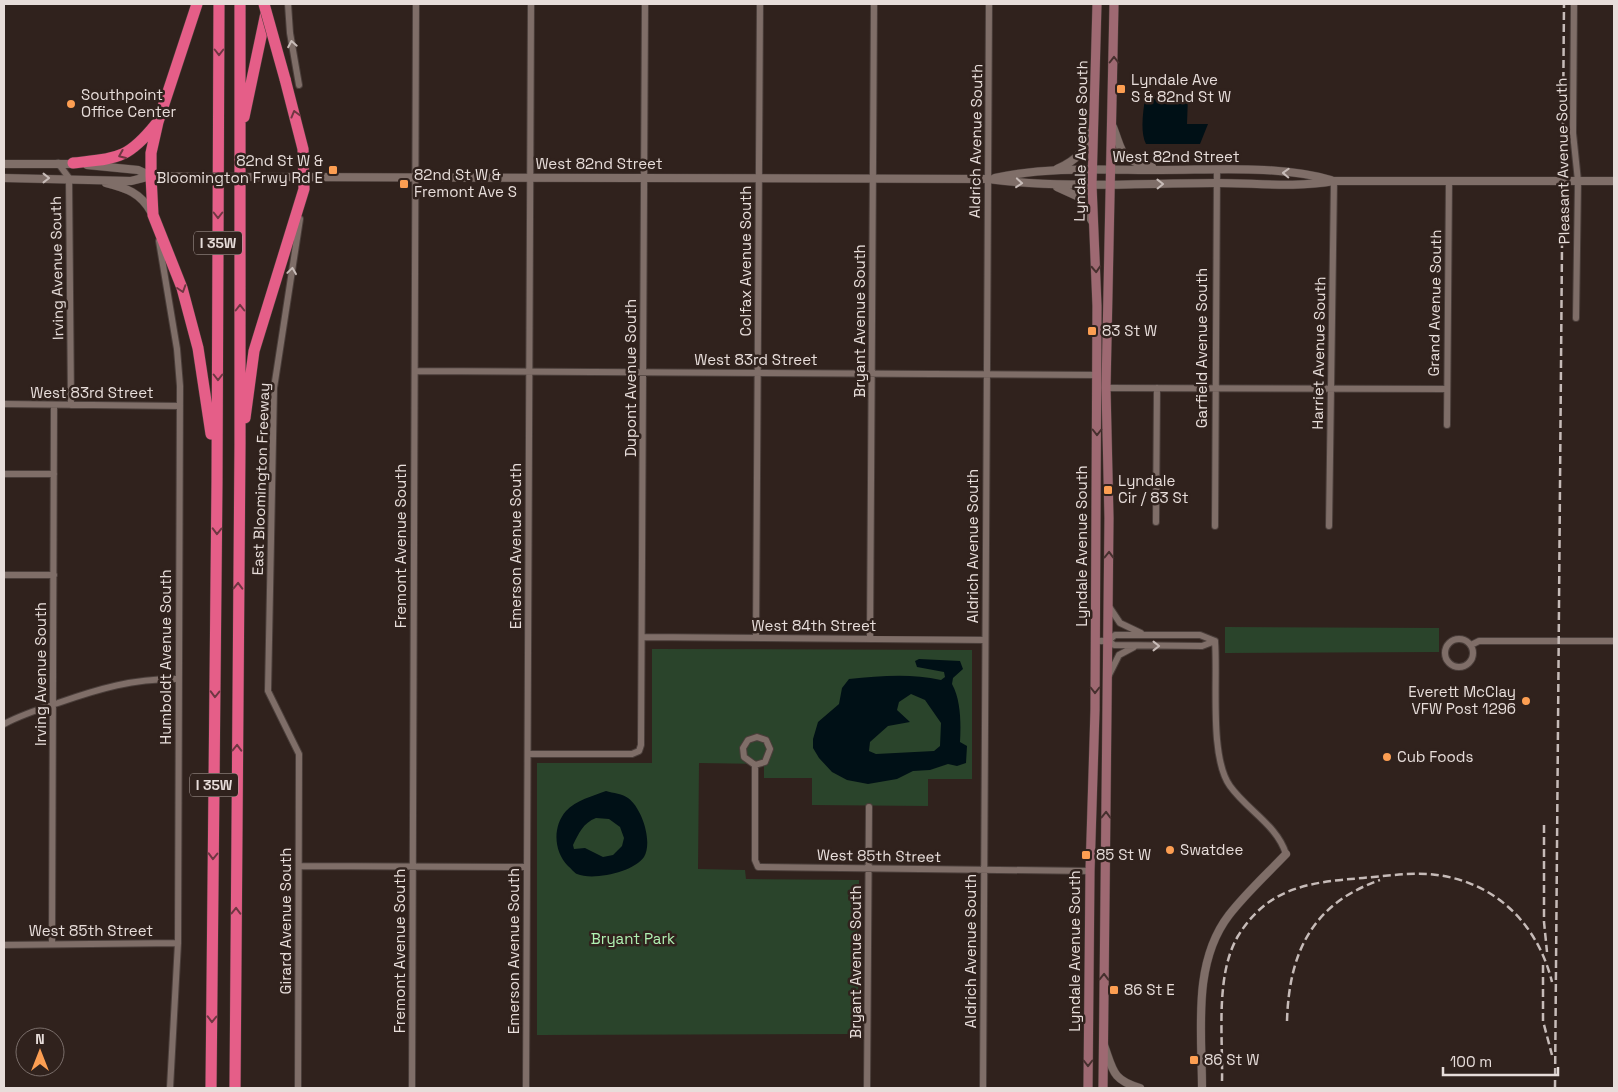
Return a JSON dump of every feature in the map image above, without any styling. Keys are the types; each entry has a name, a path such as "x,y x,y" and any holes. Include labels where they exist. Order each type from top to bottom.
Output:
{"highway":[{"path":"197,4 158,122 151,153 151,176 153,215 182,288 198,348 207,399 217,482"},
{"name":"I 35W","path":"211,1088 217,482 219,4"},
{"name":"I 35W","path":"235,1088 240,444 240,4"},
{"path":"240,444 254,351 267,302 302,200 304,178 302,149 264,4"},
{"path":"239,138 268,4"},
{"path":"72,163 124,155 142,141 158,122"}],"main road":[{"name":"Lyndale Avenue South","path":"1088,1088 1097,375 1097,306 1092,221 1092,127 1097,58 1097,4"},
{"name":"Lyndale Avenue South","path":"1103,1088 1108,641 1106,388 1114,127 1114,4"}],"street":[{"path":"288,4 290,32 299,85"},
{"name":"Fremont Avenue South","path":"412,1088 416,4"},
{"name":"Emerson Avenue South","path":"526,1088 530,4"},
{"name":"Dupont Avenue South","path":"528,754 632,754 639,752 642,637 645,4"},
{"name":"Colfax Avenue South","path":"756,638 760,4"},
{"name":"Bryant Avenue South","path":"870,639 874,4"},
{"name":"Aldrich Avenue South","path":"983,1088 989,4"},
{"name":"Pleasant Avenue South","path":"1574,4 1573,133 1578,181 1576,318"},
{"path":"1055,170 1074,161 1083,152 1092,127"},
{"path":"1114,127 1120,151 1128,160 1163,170"},
{"name":"West 82nd Street","path":"4,164 72,163 138,170 151,176"},
{"name":"Irving Avenue South","path":"58,164 69,178 71,405"},
{"name":"West 82nd Street","path":"988,179 1018,173 1055,170 1217,169 1307,174 1334,181"},
{"name":"Garfield Avenue South","path":"1215,526 1217,169"},
{"name":"West 82nd Street","path":"4,178 69,178 131,181 151,176 988,179 1092,185 1217,183 1308,185 1334,181 1614,181"},
{"path":"87,179 131,190 147,204 153,215"},
{"name":"Harriet Avenue South","path":"1329,526 1334,181"},
{"name":"Grand Avenue South","path":"1447,424 1449,181"},
{"path":"1051,184 1079,198 1092,221"},
{"name":"East Bloomington Freeway","path":"299,754 268,691 274,388 302,200"},
{"name":"Humboldt Avenue South","path":"157,228 177,349 180,406 178,943 170,1088"},
{"name":"West 83rd Street","path":"415,371 1097,375"},
{"path":"1106,388 1447,389"},
{"path":"1156,522 1157,388"},
{"name":"West 83rd Street","path":"4,404 180,406"},
{"name":"Irving Avenue South","path":"52,944 54,405"},
{"path":"4,474 54,474"},
{"path":"4,575 54,575"},
{"path":"1108,604 1111,613 1120,624 1144,635"},
{"path":"1108,641 1115,635 1200,635 1215,641"},
{"name":"West 84th Street","path":"642,637 985,640"},
{"path":"1462,639 1471,645 1473,656 1467,665 1456,667 1447,661 1445,650 1451,641 1462,639"},
{"path":"1471,645 1479,640 1614,641"},
{"path":"1095,641 1108,641 1114,645 1202,646 1215,641"},
{"path":"1202,1088 1202,993 1209,952 1229,915 1286,854 1282,841 1230,786 1221,768 1218,748 1215,641"},
{"path":"1107,681 1119,656 1138,645"},
{"path":"4,724 53,704 119,683 178,679"},
{"path":"757,737 766,740 770,754 765,762 755,765 744,757 743,748 748,740 757,737"},
{"name":"Girard Avenue South","path":"298,1088 299,754"},
{"name":"West 85th Street","path":"755,765 755,860 758,867 1090,871"},
{"name":"Bryant Avenue South","path":"867,1088 869,807"},
{"path":"299,866 527,867"},
{"name":"West 85th Street","path":"4,945 178,943"},
{"path":"1103,1043 1114,1073 1124,1084 1140,1088"}],"green space":[{"path":"1225,627 1439,628 1439,652 1225,653"},
{"name":"Bryant Park","path":"652,649 972,650 972,779 928,779 928,806 812,805 812,778 764,778 764,764 699,763 698,869 745,870 746,879 859,880 858,1034 537,1035 537,763 652,763"}],"shaded area":[{"path":"1151,96 1188,96 1187,124 1208,124 1200,144 1146,144 1143,128 1143,110 1145,99"},
{"path":"919,659 960,661 963,669 953,678 952,684 959,705 960,742 967,746 966,763 957,766 948,764 930,770 913,771 897,779 868,784 847,780 832,772 819,758 813,748 813,739 818,722 839,704 842,688 849,679 906,676 941,680 945,677 944,672 917,667 915,661","holes":["911,694 925,700 941,723 940,746 934,751 876,754 869,751 870,742 888,726 910,722 897,710 899,702"]},
{"path":"606,791 628,798 638,809 647,834 644,857 632,867 613,874 584,876 577,874 568,866 560,854 556,839 558,824 561,817 570,807","holes":["596,818 609,819 620,827 624,838 622,846 613,855 603,857 585,848 574,849 573,845 577,836 588,823"]}],"railway":[{"path":"1555,1088 1564,4"},
{"path":"1544,825 1544,922 1547,952"},
{"path":"1222,1081 1221,1026 1223,987 1226,969 1238,936 1263,907 1277,897 1308,885 1419,874 1450,877 1471,884 1491,894 1523,922 1545,960 1552,982"},
{"path":"1287,1021 1293,974 1299,953 1308,934 1321,917 1337,903 1356,890 1380,880"},
{"path":"1543,965 1543,1021 1552,1055"}],"place":[{"name":"Lyndale Ave S & 82nd St W","path":"1121,89"},
{"name":"Southpoint Office Center","path":"71,104"},
{"name":"82nd St W & Bloomington Frwy Rd E","path":"333,170"},
{"name":"82nd St W & Fremont Ave S","path":"404,184"},
{"name":"83 St W","path":"1092,331"},
{"name":"Lyndale Cir / 83 St","path":"1108,490"},
{"name":"Everett McClay VFW Post 1296","path":"1526,701"},
{"name":"Cub Foods","path":"1387,757"},
{"name":"Swatdee","path":"1170,850"},
{"name":"85 St W","path":"1086,855"},
{"name":"86 St E","path":"1114,990"},
{"name":"86 St W","path":"1194,1060"}]}
